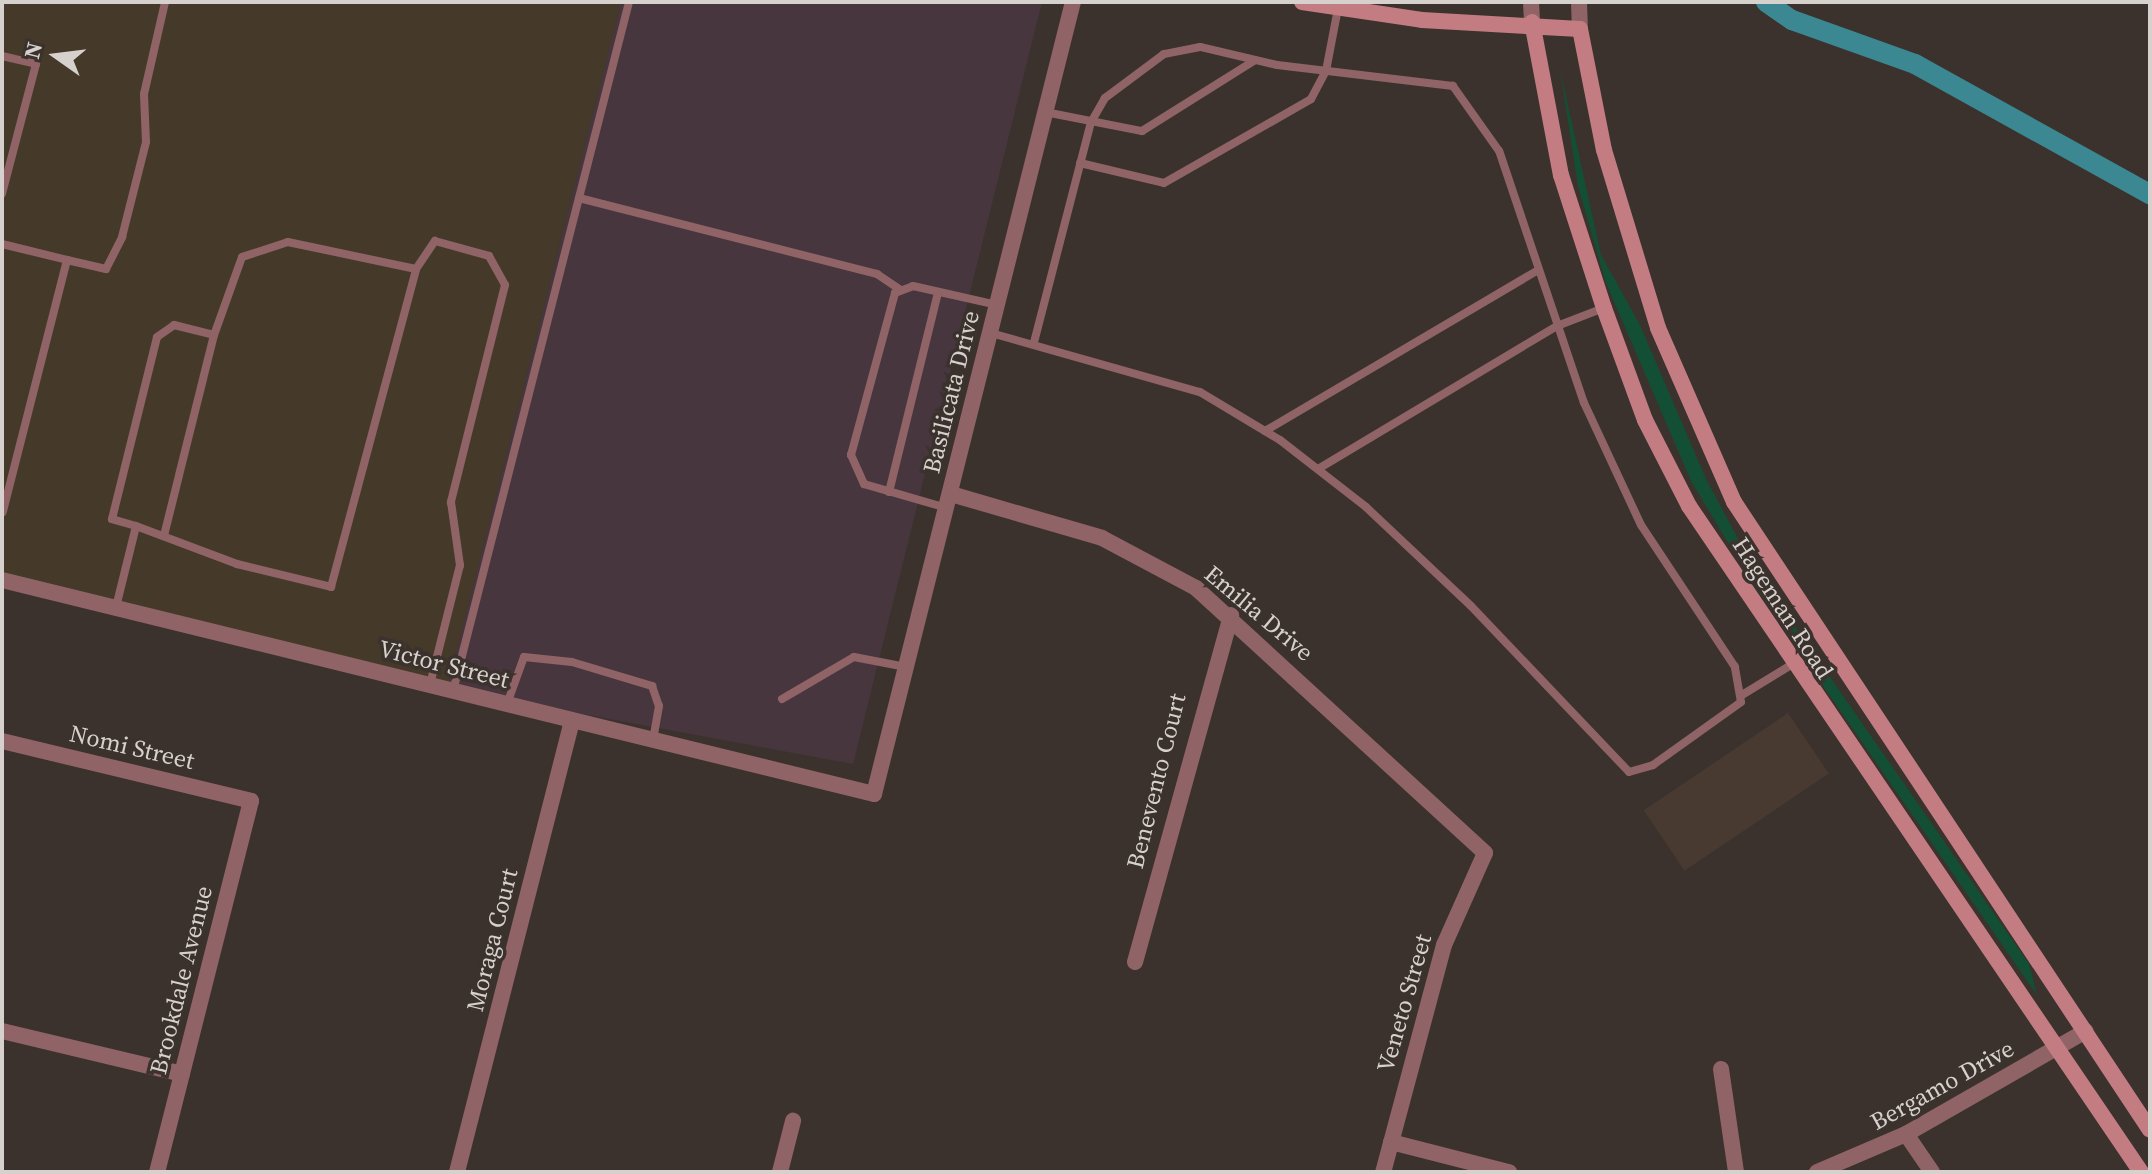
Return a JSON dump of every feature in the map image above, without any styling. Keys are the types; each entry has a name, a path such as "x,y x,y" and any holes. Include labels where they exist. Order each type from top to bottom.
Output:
{"main road":[{"path":"1302,2 1422,20 1532,22 1580,29"},
{"name":"Hageman Road","path":"1532,22 1561,175 1604,308 1645,420 1689,506 1791,665 2052,1051 2141,1172"},
{"name":"Hageman Road","path":"1580,29 1604,150 1658,328 1734,502 2150,1130"}],"street":[{"name":"Basilicata Drive","path":"874,794 1073,2"},
{"name":"Hageman Road","path":"1531,2 1532,22"},
{"name":"Hageman Road","path":"1579,2 1580,29"},
{"name":"Emilia Drive","path":"949,501 1102,538 1231,615 1485,853"},
{"name":"Victor Street","path":"2,580 874,794"},
{"name":"Benevento Court","path":"1135,962 1231,615"},
{"name":"Moraga Court","path":"457,1172 572,720"},
{"name":"Nomi Street","path":"2,741 251,801"},
{"name":"Brookdale Avenue","path":"157,1172 251,801"},
{"name":"Veneto Street","path":"1383,1172 1444,945 1485,853"},
{"path":"2,1031 182,1074"},
{"name":"Bergamo Drive","path":"1817,1172 1906,1134 2086,1031"},
{"path":"1721,1069 1736,1172"},
{"path":"780,1172 793,1121"},
{"path":"1906,1134 1932,1172"},
{"path":"1391,1142 1509,1172"}],"lane":[{"path":"2,244 106,269 122,237 146,142 144,94 165,2"},
{"path":"453,691 629,2"},
{"path":"1080,163 1164,183 1311,99 1326,71 1338,7"},
{"path":"1034,343 1091,122 1105,98 1181,46 1462,92 1499,151 1557,326 1641,525 1735,667 1742,695"},
{"path":"2,56 36,64 2,194"},
{"path":"1045,112 1147,130 1255,60"},
{"path":"579,198 877,274 899,289 938,292 998,305"},
{"path":"214,335 174,325 157,337 112,519 237,564 331,587 416,269 435,241 489,256 505,285 451,502 460,565 430,685"},
{"path":"164,536 214,335 242,257 288,242 416,269"},
{"path":"2,514 67,260"},
{"path":"1265,431 1537,271"},
{"path":"899,289 851,455 860,482 889,492 949,501"},
{"path":"889,492 938,292"},
{"path":"1318,469 1557,326 1604,308"},
{"path":"991,333 1200,392 1265,431 1318,469 1471,606 1629,772 1653,765 1736,707 1742,695 1791,665"},
{"path":"116,608 136,526"},
{"path":"507,704 515,668 528,656 601,670 652,686 659,706 653,740"},
{"path":"782,699 854,657 906,667"}],"shaded area":[{"path":"2,2 621,2 447,689 2,572"},
{"path":"621,2 1042,2 853,764 447,689"},
{"path":"1788,713 1829,774 1685,871 1644,810"}],"green space":[{"path":"1560,69 1601,255 1640,325 1706,479 1751,563 2029,964 2037,995 1756,589 1691,481 1606,283 1578,186"}],"waterway":[{"path":"1766,2 1792,20 1915,64 2150,194"}]}
